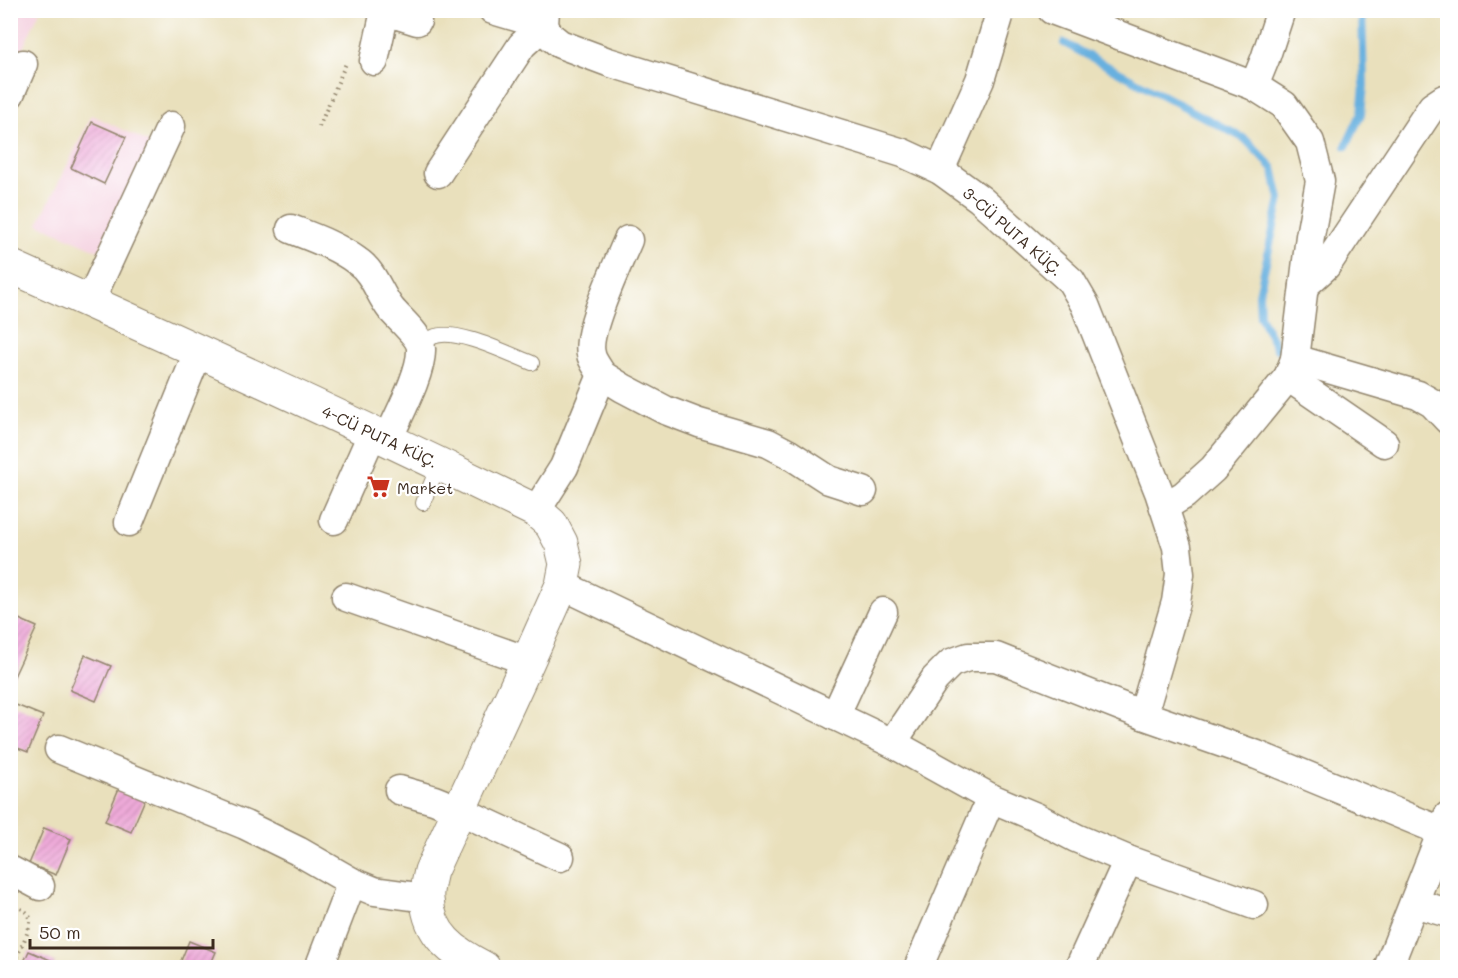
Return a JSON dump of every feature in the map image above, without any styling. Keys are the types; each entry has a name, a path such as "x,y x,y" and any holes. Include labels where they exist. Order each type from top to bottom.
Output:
{"street":[{"path":"493,10 544,18"},
{"path":"940,170 980,80 1001,10"},
{"path":"1052,10 1254,86 1284,105 1310,142 1320,182 1310,236 1292,368 1213,469 1184,495 1164,507"},
{"path":"1254,86 1281,10"},
{"path":"362,57 384,11 417,21"},
{"path":"438,173 522,45 544,18"},
{"name":"3-CÜ PUTA KÜÇ.","path":"544,18 549,35 560,44 609,62 903,153 940,170 980,198 1071,281 1085,305 1159,492 1177,547 1180,574 1176,602 1143,715"},
{"path":"10,94 23,64"},
{"path":"1304,286 1332,258 1432,107 1444,99 1448,100"},
{"path":"90,301 171,126"},
{"path":"291,229 336,247 368,270 384,301 422,346 420,366 334,520"},
{"path":"628,240 590,338 591,355 602,375 665,410 699,423 768,443 829,480 863,491"},
{"name":"4-CÜ PUTA KÜÇ.","path":"10,266 199,350 439,464 536,511 551,524 561,543 566,564 562,585 431,871 426,898 433,926 444,942 484,968"},
{"path":"129,522 199,350"},
{"path":"1292,368 1418,395 1432,403 1448,420"},
{"path":"1292,368 1384,443"},
{"path":"536,511 564,467 602,375"},
{"path":"562,585 892,743 991,798 1036,817 1076,838 1128,860 1254,905"},
{"path":"346,597 528,662"},
{"path":"835,716 883,612"},
{"path":"892,743 935,679 951,663 968,657 996,657 1143,715 1444,824 1388,968"},
{"path":"59,749 245,825 298,851 352,882 374,891 426,898"},
{"path":"399,790 459,810 560,857"},
{"path":"918,968 991,798"},
{"path":"1079,968 1128,860"},
{"path":"319,968 352,882"},
{"path":"1414,903 1448,914"}],"lane":[{"path":"422,346 434,337 447,335 470,338 532,363"},
{"path":"423,503 439,464"}],"path":[{"path":"320,127 362,57"},
{"path":"12,968 27,933 30,919 20,887"}],"shaded area":[{"path":"11,11 40,11 11,74"},
{"path":"92,115 152,144 99,251 38,224"}],"building":[{"path":"92,122 126,137 104,184 71,168"},
{"path":"10,615 37,627 10,685"},
{"path":"85,655 111,666 96,701 70,690"},
{"path":"16,705 43,716 28,752 10,745 10,718"},
{"path":"120,786 146,797 131,832 105,821"},
{"path":"44,828 71,839 56,875 29,864"},
{"path":"189,941 216,952 209,968 178,968"},
{"path":"29,951 55,962 53,968 21,968"}],"waterway":[{"path":"1346,146 1361,114 1364,86 1362,10"},
{"path":"1064,43 1245,139 1273,168 1280,199 1259,294 1260,316 1277,349"}],"place":[{"name":"Market","path":"379,487"}]}
